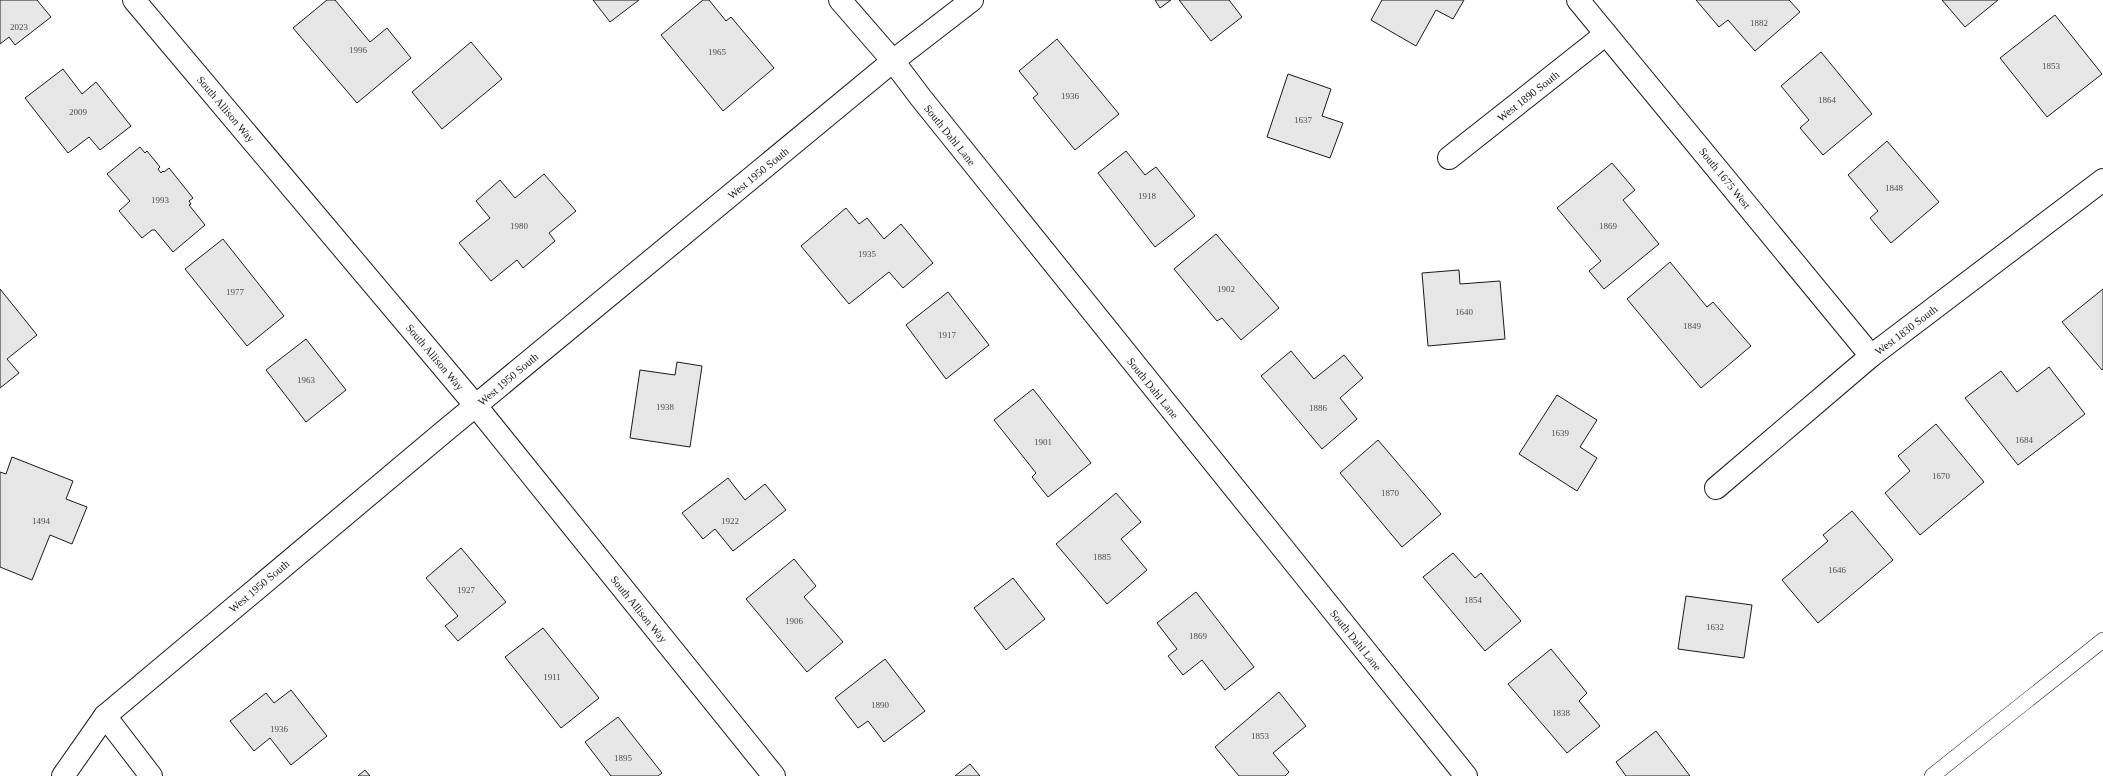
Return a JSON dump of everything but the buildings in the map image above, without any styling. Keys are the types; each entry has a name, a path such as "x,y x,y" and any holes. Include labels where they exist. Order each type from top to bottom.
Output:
{"street":[{"name":"South Allison Way","path":"134,0 476,406 774,776"},
{"name":"South Dahl Lane","path":"840,0 894,61 921,98 1466,776"},
{"name":"West 1950 South","path":"62,776 105,716 476,406 894,61 972,0"},
{"name":"South 1675 West","path":"1578,0 1871,356"},
{"name":"West 1890 South","path":"1449,158 1606,34"},
{"name":"West 1830 South","path":"1716,488 1871,356 2103,180"},
{"path":"105,716 151,776"}],"lane":[{"path":"1932,776 2103,640"}]}
